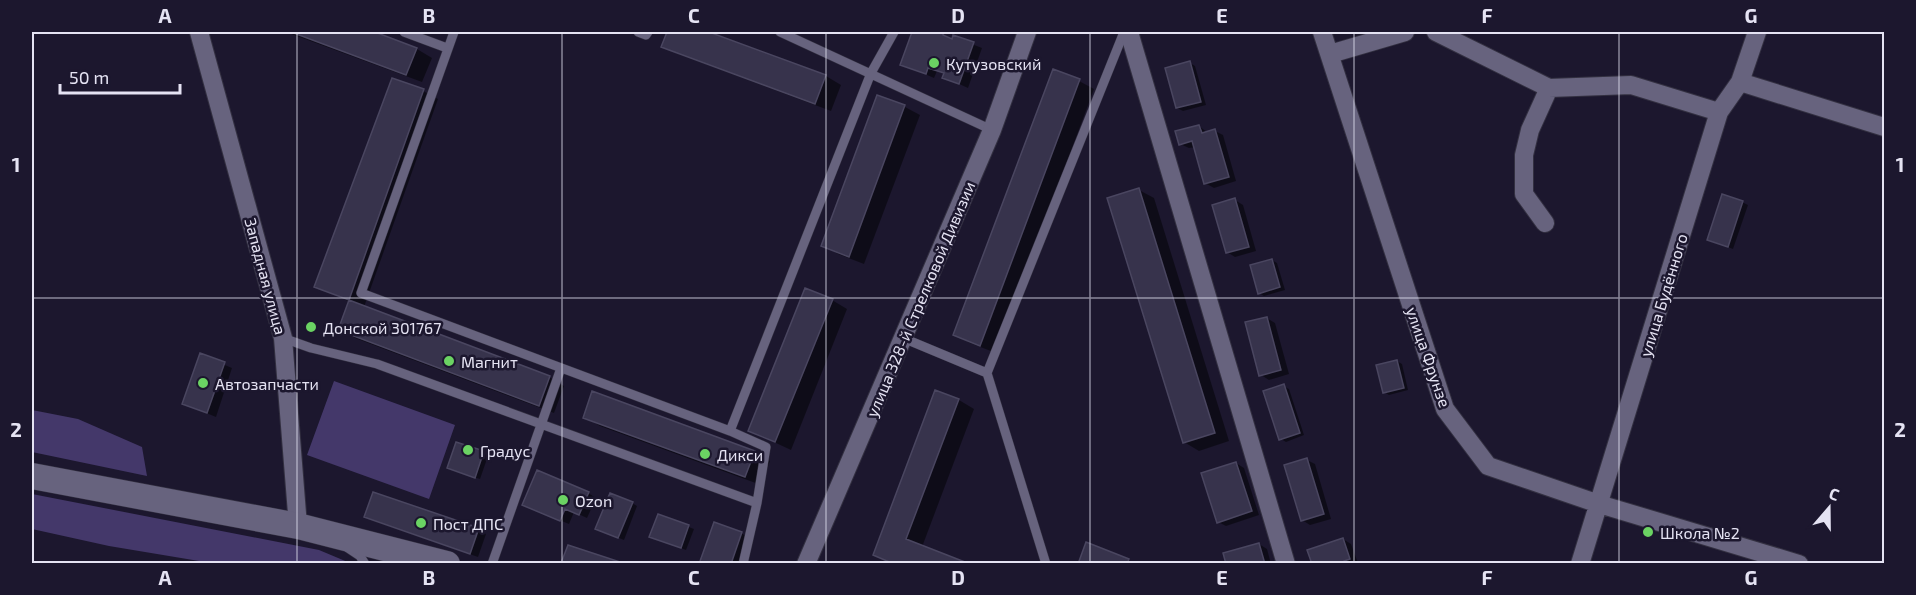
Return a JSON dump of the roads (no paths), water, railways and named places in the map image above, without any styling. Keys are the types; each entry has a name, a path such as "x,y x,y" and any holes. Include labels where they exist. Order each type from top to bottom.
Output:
{"main road":[{"path":"32,476 298,526 410,559 447,564"}],"street":[{"name":"Западная улица","path":"199,32 283,338 298,526"},
{"name":"улица 328-й Стрелковой Дивизии","path":"806,564 992,130 1027,32"},
{"path":"1130,32 1286,564"},
{"name":"улица Фрунзе","path":"1323,32 1445,409 1488,466 1599,504 1799,564"},
{"path":"1330,54 1405,32"},
{"path":"1436,32 1549,88 1631,85 1719,112"},
{"name":"улица Будённого","path":"1580,564 1719,112 1740,82 1757,32"},
{"path":"1740,82 1884,127"},
{"path":"1545,223 1524,194 1524,155 1530,130 1549,88"}],"lane":[{"path":"404,32 447,48"},
{"path":"454,32 361,294 730,431 766,447 757,503 743,564"},
{"path":"638,32 646,35 648,32"},
{"path":"780,32 992,130"},
{"path":"730,431 871,73 894,32"},
{"path":"1046,564 987,373 1124,32"},
{"path":"283,338 311,348 377,364 757,503"},
{"path":"903,338 987,373"},
{"path":"492,564 561,368"},
{"path":"327,533 360,556 365,564"}],"place":[{"name":"Кутузовский","path":"934,63"},
{"name":"Донской 301767","path":"311,327"},
{"name":"Магнит","path":"449,361"},
{"name":"Автозапчасти","path":"203,383"},
{"name":"Градус","path":"468,450"},
{"name":"Дикси","path":"705,454"},
{"name":"Ozon","path":"563,500"},
{"name":"Пост ДПС","path":"421,523"},
{"name":"Школа №2","path":"1648,532"}]}
